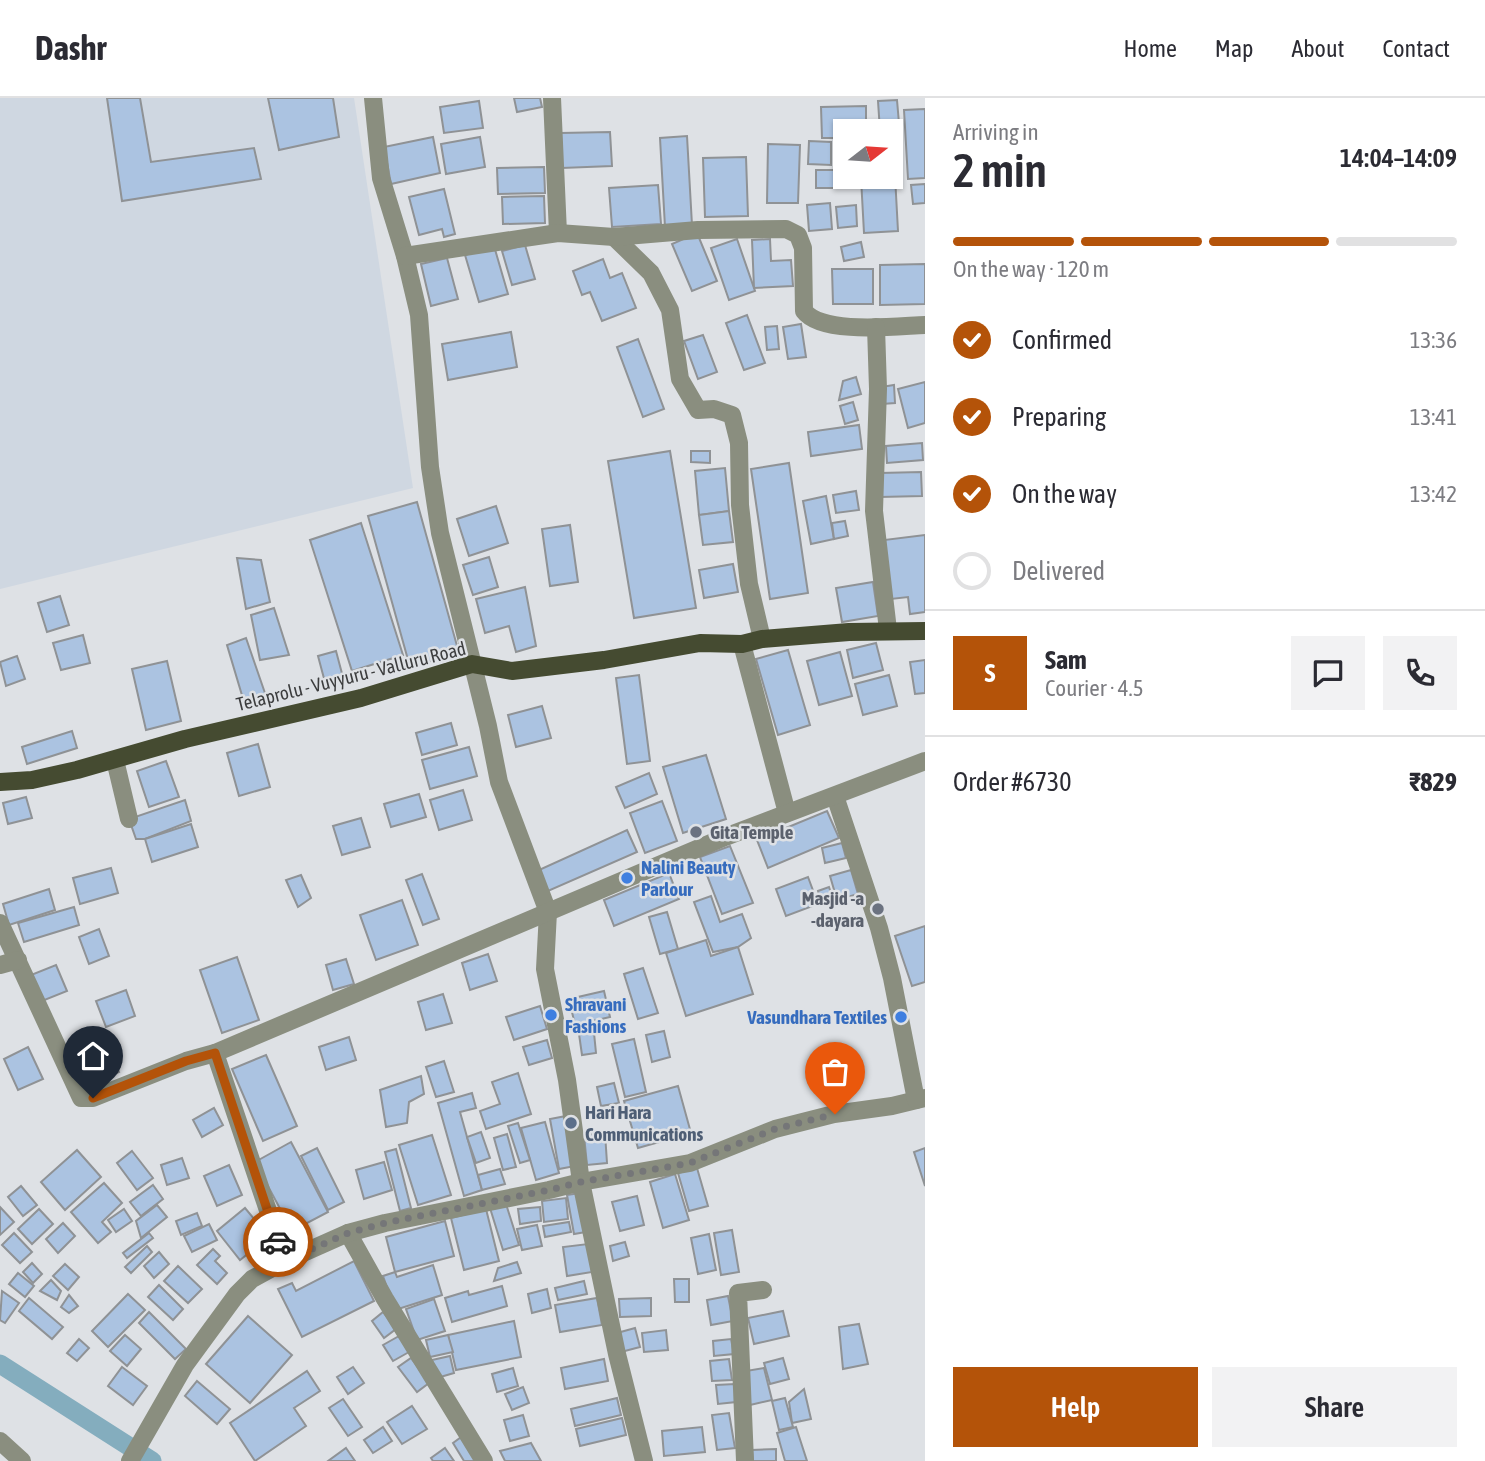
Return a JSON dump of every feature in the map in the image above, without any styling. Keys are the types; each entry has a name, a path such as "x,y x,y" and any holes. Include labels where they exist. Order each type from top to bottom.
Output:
{"main road":[{"name":"Telaprolu - Vuyyuru - Valluru Road","path":"0,782 32,780 116,760 197,736 361,698 472,664 512,671 604,660 699,643 742,644 762,639 888,630 925,631"}],"street":[{"path":"373,98 381,178 405,256 419,315 430,467 440,533 499,782 548,912 545,969 567,1080 581,1182 644,1461"},
{"path":"552,98 558,233"},
{"path":"405,256 558,233 614,237 698,230 786,229 801,239 804,311 808,316 832,324 876,327 925,325"},
{"path":"614,237 651,272 670,310 680,379 698,410 714,409 732,415 739,443 740,505 749,584 762,639"},
{"path":"876,327 878,389 874,511 888,630"},
{"path":"742,644 787,813"},
{"path":"116,760 129,819"},
{"path":"0,923 81,1098 93,1098 186,1061 215,1053 787,813 925,761"},
{"path":"130,1461 185,1366 237,1293 252,1279 285,1261 348,1233 385,1223 581,1182 690,1163 775,1129 835,1114 892,1107 921,1099 889,966 835,796"},
{"path":"0,965 18,960"},
{"path":"215,1053 285,1261"},
{"path":"348,1233 484,1461"},
{"path":"745,1461 738,1293 763,1290"},
{"path":"1,1443 22,1461"}],"shaded area":[{"path":"0,98 354,98 413,488 0,589"}],"building":[{"path":"107,98 140,98 151,162 254,148 261,179 122,201"},
{"path":"268,98 333,98 339,137 279,150"},
{"path":"514,98 540,98 542,107 517,112"},
{"path":"897,100 899,119 879,119 878,101"},
{"path":"479,101 483,128 444,133 440,107"},
{"path":"866,106 866,119 833,119 833,138 822,138 821,107"},
{"path":"925,109 925,178 908,179 904,110"},
{"path":"610,132 612,166 562,168 561,133"},
{"path":"687,136 692,225 665,227 660,138"},
{"path":"433,137 440,173 391,184 384,147"},
{"path":"480,137 485,167 446,174 441,144"},
{"path":"809,141 831,142 831,165 808,164"},
{"path":"768,144 800,145 798,203 767,203"},
{"path":"746,157 748,216 705,217 703,158"},
{"path":"544,167 545,193 498,194 497,168"},
{"path":"816,170 833,170 833,188 816,188"},
{"path":"925,184 925,203 913,204 911,185"},
{"path":"658,185 661,224 612,227 609,188"},
{"path":"444,189 455,234 444,237 442,229 419,235 409,197"},
{"path":"862,189 896,189 898,231 864,233"},
{"path":"544,196 545,223 503,224 502,197"},
{"path":"830,203 832,229 809,231 807,205"},
{"path":"856,205 857,226 838,228 836,207"},
{"path":"697,233 717,281 692,291 672,244"},
{"path":"737,239 755,291 729,300 711,248"},
{"path":"770,239 771,261 791,260 793,286 754,288 752,240"},
{"path":"861,242 864,257 844,261 841,247"},
{"path":"525,245 535,279 512,285 502,251"},
{"path":"494,246 508,294 479,302 465,255"},
{"path":"447,258 458,299 431,306 421,264"},
{"path":"603,259 610,278 622,273 636,308 602,321 590,292 582,295 573,271"},
{"path":"925,264 925,304 880,305 880,265"},
{"path":"832,269 873,269 873,304 833,304"},
{"path":"747,315 765,363 744,370 726,323"},
{"path":"801,324 806,357 788,359 783,327"},
{"path":"777,326 779,349 767,350 765,327"},
{"path":"511,332 517,367 448,380 442,344"},
{"path":"703,335 717,372 698,379 684,341"},
{"path":"638,339 664,409 643,417 617,347"},
{"path":"856,377 861,394 839,400 843,381"},
{"path":"925,382 925,423 908,428 898,389"},
{"path":"894,385 895,403 882,404 881,387"},
{"path":"853,402 858,420 845,424 840,406"},
{"path":"859,425 862,449 811,456 808,432"},
{"path":"922,443 923,460 887,463 886,446"},
{"path":"670,451 696,608 634,618 608,461"},
{"path":"691,451 710,451 710,463 691,462"},
{"path":"789,463 808,593 770,599 751,469"},
{"path":"725,468 729,511 699,515 695,471"},
{"path":"921,472 922,496 880,497 880,473"},
{"path":"856,491 859,510 836,513 833,495"},
{"path":"826,496 834,539 811,544 803,501"},
{"path":"417,502 459,653 410,667 368,516"},
{"path":"496,506 508,543 469,556 457,519"},
{"path":"729,511 733,542 703,545 699,515"},
{"path":"845,521 848,536 834,539 832,523"},
{"path":"361,523 403,655 352,671 310,540"},
{"path":"570,525 578,582 550,586 542,529"},
{"path":"925,535 925,612 910,614 908,597 891,599 884,540"},
{"path":"489,557 498,587 473,595 463,565"},
{"path":"237,558 261,560 270,602 246,609"},
{"path":"733,564 738,592 704,598 699,570"},
{"path":"873,582 878,616 842,622 836,588"},
{"path":"525,587 536,646 516,652 509,626 485,633 476,599"},
{"path":"60,596 69,625 47,632 38,603"},
{"path":"274,608 289,655 260,660 251,615"},
{"path":"83,635 90,663 61,670 53,643"},
{"path":"246,638 266,696 244,702 227,645"},
{"path":"876,643 883,670 853,678 847,650"},
{"path":"788,650 810,725 778,735 756,659"},
{"path":"336,651 344,681 326,686 318,656"},
{"path":"840,652 852,696 819,705 807,661"},
{"path":"17,656 25,679 6,686 0,662"},
{"path":"925,660 925,693 915,694 910,662"},
{"path":"167,661 181,721 146,730 132,669"},
{"path":"639,675 650,761 627,764 616,678"},
{"path":"889,675 897,706 863,715 855,684"},
{"path":"542,706 551,738 516,747 508,715"},
{"path":"451,723 457,745 422,755 416,733"},
{"path":"72,731 77,748 27,764 22,747"},
{"path":"258,744 270,787 239,796 227,753"},
{"path":"469,747 477,776 430,789 422,760"},
{"path":"706,755 726,819 683,833 663,767"},
{"path":"166,761 179,797 149,807 137,771"},
{"path":"649,773 657,794 625,808 616,787"},
{"path":"463,790 472,820 439,830 430,800"},
{"path":"419,794 426,817 391,827 384,804"},
{"path":"26,797 32,818 8,824 3,803"},
{"path":"185,800 191,821 145,839 136,839 129,819"},
{"path":"662,801 677,841 645,853 630,813"},
{"path":"827,811 839,838 768,868 757,840"},
{"path":"361,818 370,847 342,855 333,826"},
{"path":"191,824 198,847 152,862 145,839"},
{"path":"627,830 637,852 548,891 539,870"},
{"path":"842,843 846,858 825,863 822,848"},
{"path":"730,846 753,903 722,914 700,857"},
{"path":"111,868 118,893 80,904 73,878"},
{"path":"851,870 858,894 837,900 830,876"},
{"path":"669,873 679,899 614,926 604,900"},
{"path":"422,874 439,919 423,925 406,880"},
{"path":"301,875 311,898 298,907 286,880"},
{"path":"808,877 818,904 786,916 776,889"},
{"path":"829,887 833,899 821,903 818,891"},
{"path":"49,889 55,910 9,925 3,904"},
{"path":"711,896 720,922 742,914 751,938 738,947 713,952 694,902"},
{"path":"402,900 418,945 376,960 360,915"},
{"path":"74,907 79,925 24,942 18,923"},
{"path":"667,912 678,949 660,954 649,917"},
{"path":"925,926 925,982 912,986 895,936"},
{"path":"99,929 109,956 89,964 79,937"},
{"path":"706,940 711,956 738,947 753,994 686,1016 666,953"},
{"path":"488,954 497,981 470,990 462,963"},
{"path":"237,957 259,1020 222,1033 200,970"},
{"path":"346,959 354,984 333,990 326,965"},
{"path":"56,965 67,991 42,1001 31,975"},
{"path":"643,968 658,1013 638,1019 624,974"},
{"path":"126,990 135,1016 106,1027 96,1001"},
{"path":"604,991 610,1017 575,1025 569,999"},
{"path":"443,994 452,1023 426,1030 418,1002"},
{"path":"540,1006 547,1029 514,1040 506,1017"},
{"path":"664,1031 670,1057 652,1062 646,1035"},
{"path":"594,1033 596,1053 582,1055 579,1034"},
{"path":"104,1037 119,1072 84,1087 69,1052"},
{"path":"349,1037 356,1060 326,1070 319,1047"},
{"path":"634,1039 646,1092 625,1097 612,1044"},
{"path":"547,1040 552,1058 529,1065 523,1047"},
{"path":"28,1047 43,1079 18,1090 4,1059"},
{"path":"266,1055 297,1126 263,1141 232,1069"},
{"path":"444,1061 454,1092 436,1097 426,1067"},
{"path":"518,1073 531,1114 486,1129 480,1111 500,1104 492,1082"},
{"path":"421,1076 424,1094 409,1102 407,1123 386,1127 380,1090"},
{"path":"614,1083 619,1103 601,1106 597,1087"},
{"path":"678,1086 691,1133 638,1148 624,1101"},
{"path":"472,1093 476,1108 460,1112 482,1190 464,1196 438,1103"},
{"path":"214,1108 223,1125 202,1137 193,1120"},
{"path":"566,1116 575,1166 559,1169 550,1119"},
{"path":"545,1122 559,1173 536,1180 521,1128"},
{"path":"518,1123 530,1160 520,1163 508,1126"},
{"path":"481,1132 490,1158 476,1163 467,1137"},
{"path":"605,1133 607,1163 587,1165 584,1135"},
{"path":"507,1134 516,1167 503,1170 494,1138"},
{"path":"432,1135 451,1195 418,1205 399,1145"},
{"path":"291,1142 328,1212 292,1231 255,1162"},
{"path":"317,1148 344,1202 328,1210 301,1156"},
{"path":"925,1148 925,1186 914,1152"},
{"path":"396,1149 411,1208 400,1211 385,1152"},
{"path":"77,1150 101,1177 65,1210 41,1182"},
{"path":"132,1151 153,1178 137,1190 117,1163"},
{"path":"182,1158 189,1178 167,1185 161,1165"},
{"path":"384,1162 392,1190 364,1199 356,1170"},
{"path":"229,1165 242,1195 217,1206 204,1176"},
{"path":"697,1168 708,1206 689,1211 678,1173"},
{"path":"500,1169 505,1184 482,1190 478,1175"},
{"path":"675,1174 689,1220 663,1228 650,1182"},
{"path":"104,1183 122,1203 102,1222 111,1232 98,1243 71,1212"},
{"path":"153,1185 163,1199 141,1216 130,1202"},
{"path":"21,1186 37,1205 23,1216 8,1197"},
{"path":"580,1193 586,1232 574,1234 567,1195"},
{"path":"637,1196 644,1225 620,1231 612,1202"},
{"path":"566,1198 568,1219 544,1222 542,1201"},
{"path":"506,1204 519,1245 503,1250 490,1208"},
{"path":"157,1205 167,1217 141,1238 136,1221"},
{"path":"0,1207 14,1222 0,1235"},
{"path":"540,1207 541,1221 520,1224 518,1209"},
{"path":"245,1208 269,1237 240,1260 217,1231"},
{"path":"39,1209 53,1224 32,1244 18,1229"},
{"path":"124,1209 132,1221 116,1232 108,1220"},
{"path":"486,1209 499,1261 464,1270 451,1218"},
{"path":"197,1213 202,1226 181,1235 176,1221"},
{"path":"445,1221 454,1256 395,1272 386,1237"},
{"path":"569,1222 571,1232 545,1237 543,1226"},
{"path":"63,1223 75,1236 58,1253 46,1239"},
{"path":"209,1224 217,1240 192,1252 184,1236"},
{"path":"537,1225 542,1246 522,1250 517,1229"},
{"path":"732,1230 739,1272 721,1275 714,1233"},
{"path":"14,1233 32,1252 20,1263 2,1245"},
{"path":"149,1233 153,1238 127,1258 123,1253"},
{"path":"709,1234 716,1270 698,1274 691,1238"},
{"path":"625,1242 629,1256 613,1261 610,1246"},
{"path":"588,1244 592,1272 567,1276 563,1247"},
{"path":"147,1246 152,1252 131,1273 125,1267"},
{"path":"213,1249 220,1256 215,1261 227,1273 217,1284 197,1265"},
{"path":"159,1252 169,1264 154,1278 144,1266"},
{"path":"354,1261 374,1301 302,1337 278,1289 292,1283 296,1291"},
{"path":"517,1262 521,1273 494,1281 498,1268"},
{"path":"32,1263 42,1274 33,1283 23,1272"},
{"path":"65,1264 79,1277 68,1290 53,1276"},
{"path":"433,1265 442,1295 395,1310 383,1276 395,1272 397,1277"},
{"path":"178,1266 202,1289 188,1303 164,1281"},
{"path":"18,1273 34,1286 25,1297 9,1284"},
{"path":"674,1279 689,1279 689,1302 675,1302"},
{"path":"51,1280 61,1291 57,1300 40,1291"},
{"path":"584,1281 587,1294 558,1300 555,1288"},
{"path":"159,1285 183,1309 173,1320 148,1297"},
{"path":"502,1286 507,1306 452,1322 445,1298 468,1291 469,1295"},
{"path":"547,1289 551,1308 532,1313 528,1294"},
{"path":"2,1291 19,1303 5,1323 0,1320"},
{"path":"128,1294 145,1310 108,1347 92,1331"},
{"path":"69,1295 78,1306 69,1313 61,1307"},
{"path":"728,1296 733,1321 711,1325 707,1300"},
{"path":"29,1298 63,1327 52,1339 19,1311"},
{"path":"597,1298 602,1325 560,1332 555,1305"},
{"path":"651,1298 651,1316 620,1317 619,1299"},
{"path":"434,1299 445,1331 417,1340 406,1309"},
{"path":"783,1311 789,1336 754,1344 748,1318"},
{"path":"149,1312 186,1349 175,1359 139,1323"},
{"path":"383,1312 396,1329 384,1338 372,1321"},
{"path":"248,1316 292,1355 250,1403 206,1364"},
{"path":"514,1321 521,1357 456,1370 448,1335"},
{"path":"859,1324 868,1364 843,1369 839,1327"},
{"path":"635,1328 640,1347 621,1352 617,1333"},
{"path":"666,1330 668,1350 644,1352 642,1333"},
{"path":"125,1335 141,1349 127,1366 110,1351"},
{"path":"448,1335 453,1352 430,1357 426,1340"},
{"path":"399,1336 409,1352 393,1361 383,1345"},
{"path":"79,1339 89,1348 77,1361 67,1353"},
{"path":"731,1339 734,1354 714,1356 713,1341"},
{"path":"450,1356 454,1373 437,1378 432,1360"},
{"path":"411,1358 429,1383 417,1392 398,1367"},
{"path":"783,1358 789,1379 770,1384 764,1363"},
{"path":"604,1359 608,1381 565,1389 561,1368"},
{"path":"729,1359 732,1380 712,1381 710,1361"},
{"path":"122,1367 147,1386 133,1405 108,1386"},
{"path":"353,1367 364,1383 348,1394 337,1377"},
{"path":"513,1368 518,1386 497,1392 492,1374"},
{"path":"764,1368 772,1400 750,1405 746,1371"},
{"path":"307,1371 320,1391 294,1408 306,1426 255,1461 230,1423"},
{"path":"197,1381 230,1409 217,1424 185,1396"},
{"path":"735,1384 736,1402 718,1404 716,1385"},
{"path":"523,1387 529,1403 512,1410 505,1394"},
{"path":"804,1389 811,1419 792,1423 789,1402"},
{"path":"617,1398 621,1415 575,1426 571,1409"},
{"path":"785,1398 793,1427 779,1430 772,1401"},
{"path":"343,1399 362,1427 348,1436 329,1408"},
{"path":"412,1406 427,1429 402,1444 387,1422"},
{"path":"729,1413 735,1448 717,1450 712,1415"},
{"path":"523,1415 529,1436 510,1441 504,1420"},
{"path":"622,1418 626,1435 580,1446 576,1429"},
{"path":"383,1427 392,1441 373,1453 364,1440"},
{"path":"702,1427 705,1452 664,1456 662,1431"},
{"path":"796,1427 807,1461 785,1461 777,1433"},
{"path":"464,1435 480,1461 464,1461 453,1443"},
{"path":"531,1443 541,1461 505,1461 500,1451"},
{"path":"346,1448 355,1461 328,1461"},
{"path":"445,1448 454,1461 433,1461 431,1458"},
{"path":"776,1449 776,1461 753,1461 752,1450"}],"waterway":[{"path":"0,1364 152,1461"}],"way so far":[{"path":"278,1242 285,1261 348,1233 385,1223 581,1182 690,1163 775,1129 835,1114"}],"place":[{"name":"Gita Temple","path":"696,832"},
{"name":"Nalini Beauty Parlour","path":"627,878"},
{"name":"Masjid -a -dayara","path":"878,909"},
{"name":"Shravani Fashions","path":"551,1015"},
{"name":"Vasundhara Textiles","path":"901,1017"},
{"name":"Hari Hara Communications","path":"571,1123"}],"route":[{"path":"93,1098 186,1061 215,1053 278,1242"}]}
